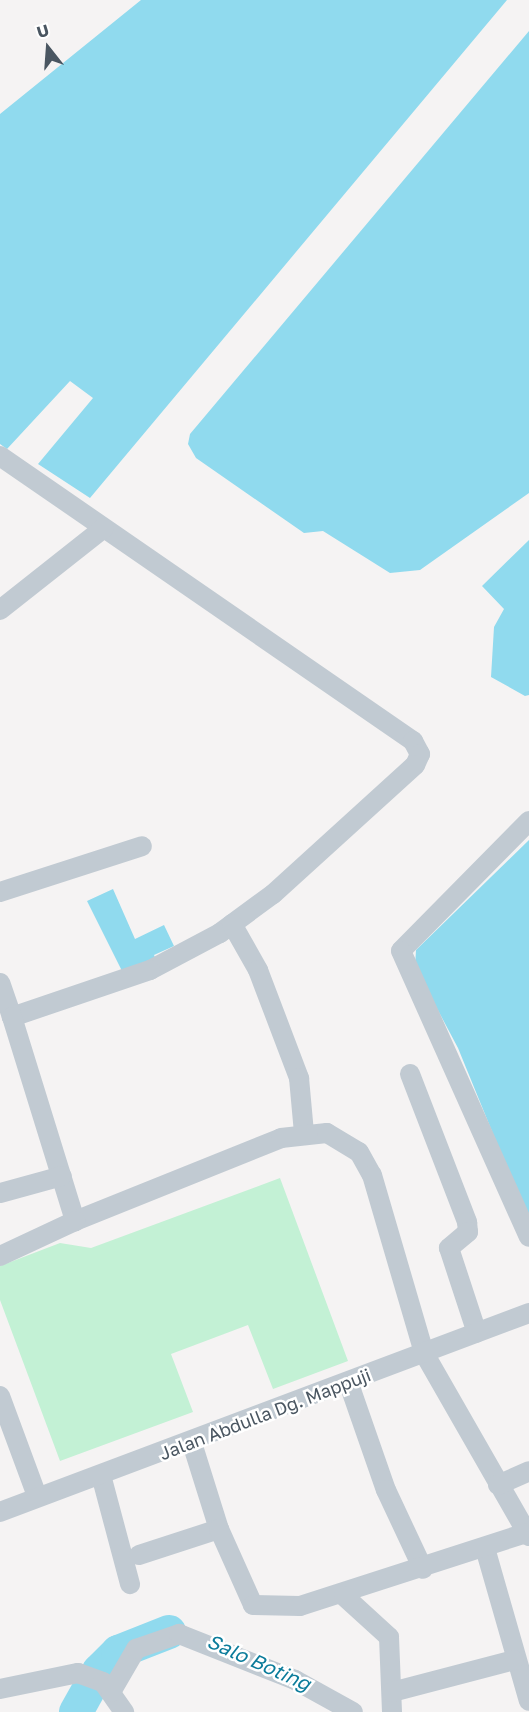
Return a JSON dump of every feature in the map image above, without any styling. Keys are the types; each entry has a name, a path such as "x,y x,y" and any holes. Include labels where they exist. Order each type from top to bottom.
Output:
{"street":[{"path":"0,456 413,741 420,754 406,773 232,924 150,970 12,1017"},
{"path":"0,610 74,557 104,528"},
{"path":"529,821 401,951 529,1237"},
{"path":"0,892 142,846"},
{"path":"232,924 258,970 299,1078 304,1133"},
{"path":"0,983 75,1221"},
{"path":"410,1074 467,1222 468,1232 448,1248 477,1333"},
{"path":"0,1256 75,1221 304,1133 343,1140 358,1152 372,1175 424,1353 527,1534 344,1596 300,1606 253,1605 219,1529 192,1443"},
{"path":"0,1193 62,1176"},
{"name":"Jalan Abdulla Dg. Mappuji","path":"0,1512 192,1443 529,1313"},
{"path":"349,1383 386,1490 423,1569"},
{"path":"0,1396 37,1497"},
{"path":"498,1485 529,1471"},
{"path":"101,1475 130,1584"},
{"path":"139,1555 219,1529"},
{"path":"485,1548 514,1660 529,1701"},
{"path":"344,1596 389,1637 392,1703 514,1660"},
{"path":"107,1687 136,1649 179,1634 285,1676 353,1712"},
{"path":"0,1689 78,1673 107,1687 124,1712"}],"green space":[{"path":"280,1178 348,1361 273,1389 248,1325 171,1354 193,1412 60,1461 0,1300 0,1266 60,1243 91,1248"}],"water":[{"path":"141,0 507,0 90,498 38,464 93,398 70,381 7,449 0,444 0,114"},
{"path":"529,31 529,493 420,570 390,573 323,531 304,533 196,458 188,444 190,434"},
{"path":"529,540 529,695 525,696 491,677 494,627 504,609 482,586"},
{"path":"529,840 529,1222 458,1048 415,967 416,950"},
{"path":"113,889 135,939 164,925 174,946 154,955 157,962 125,977 87,901"}],"waterway":[{"name":"Salo Boting","path":"76,1712 99,1671 118,1652 169,1632"}]}
